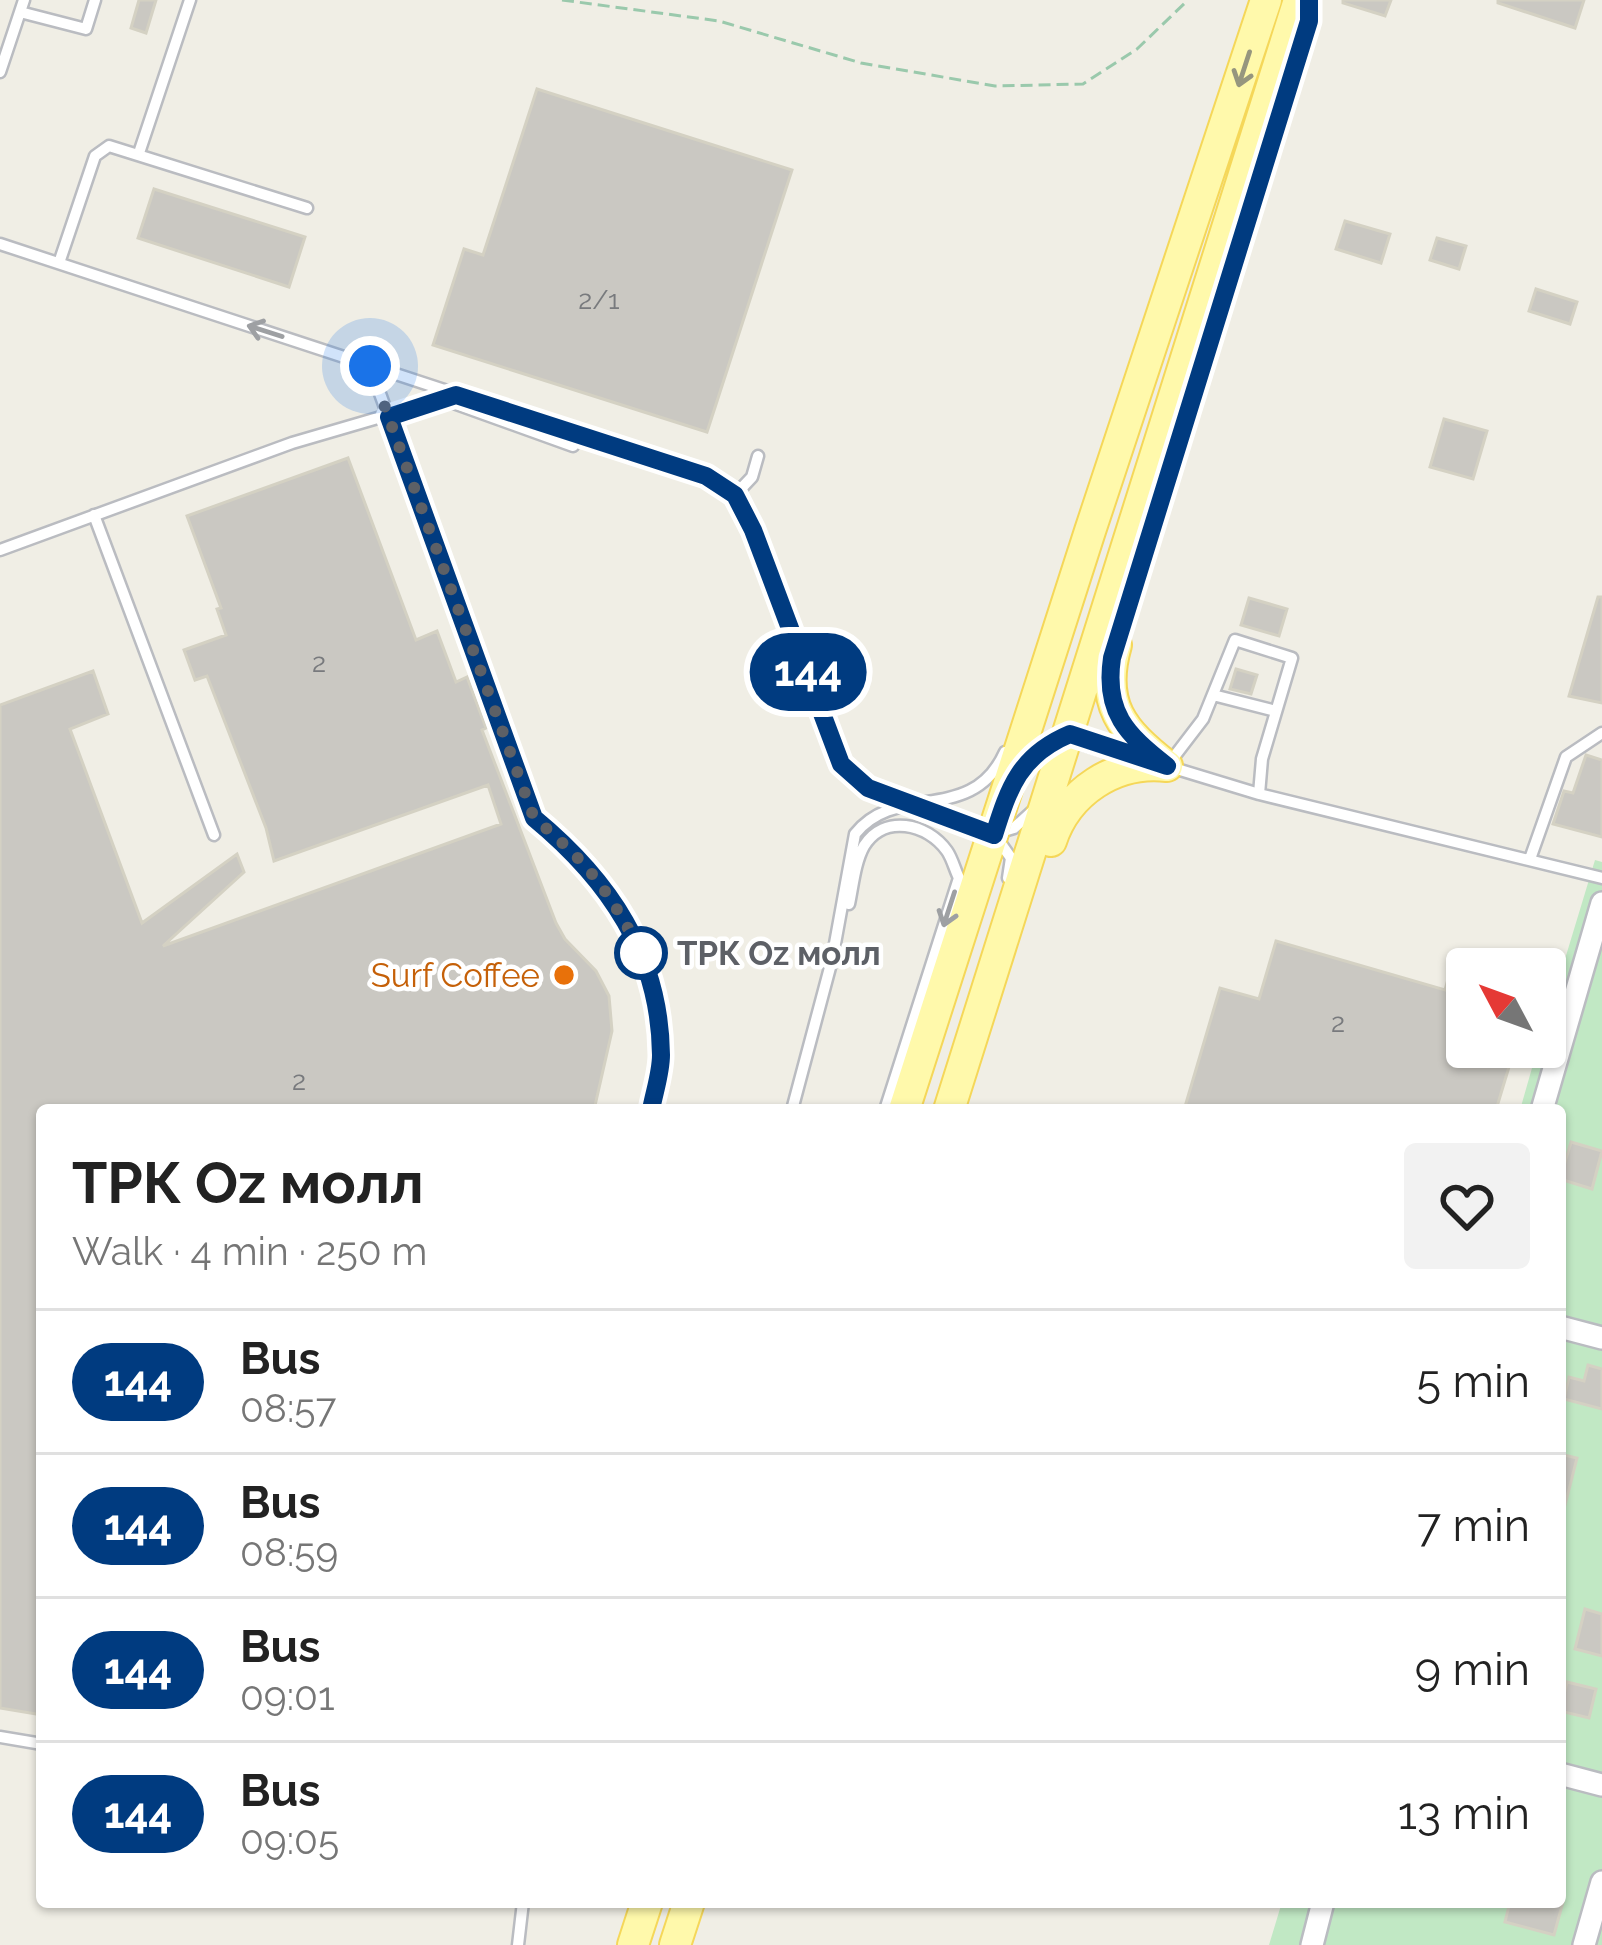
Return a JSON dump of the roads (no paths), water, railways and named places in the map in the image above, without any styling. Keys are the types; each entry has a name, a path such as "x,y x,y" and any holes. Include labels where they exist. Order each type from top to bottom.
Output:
{"main road":[{"path":"906,1104 1266,0"},
{"path":"951,1104 1300,0"},
{"path":"1167,766 1123,725 1108,682 1112,658 1309,21 1309,0"},
{"path":"1070,734 1058,713 1062,673 1197,257 1203,196"},
{"path":"1010,785 1040,749 1070,734"},
{"path":"967,1104 1064,814 1104,777 1149,764 1167,766"},
{"path":"675,1945 690,1908"},
{"path":"686,1945 691,1908"}],"street":[{"path":"1070,734 1167,766"},
{"path":"1544,1104 1602,903"},
{"path":"1566,1329 1602,1338"},
{"path":"1566,1776 1602,1785"},
{"path":"1584,1945 1602,1882"},
{"path":"1312,1945 1321,1908"}],"lane":[{"path":"0,72 22,6 86,28 95,0"},
{"path":"139,153 190,0"},
{"path":"59,263 95,156 112,146 308,208"},
{"path":"0,244 706,476 735,495 790,622 841,764 868,788 994,835 1011,858 980,966"},
{"path":"794,1104 832,960 856,834 865,822 908,804 957,798 973,791 992,777 1004,757 1131,374 1161,319"},
{"path":"370,366 534,818 580,856 615,903 641,952 662,1059 652,1104"},
{"path":"0,550 292,442 456,395"},
{"path":"442,399 573,446 568,430"},
{"path":"735,495 752,477 758,456"},
{"path":"94,514 214,835"},
{"path":"1259,794 1262,759 1292,658 1234,640 1203,719 1167,766 1259,794 1602,878"},
{"path":"1213,694 1276,711"},
{"path":"1530,859 1566,757 1602,733"},
{"path":"994,835 1014,827 1053,788"},
{"path":"811,1045 821,1031 861,851 889,825 908,825 928,834 947,851 959,878 887,1104"},
{"path":"937,1104 966,1008"},
{"path":"0,1737 36,1743"},
{"path":"518,1945 522,1908"}],"place":[{"name":"ТРК Oz молл","path":"641,953"},
{"name":"Surf Coffee","path":"564,975"}]}
